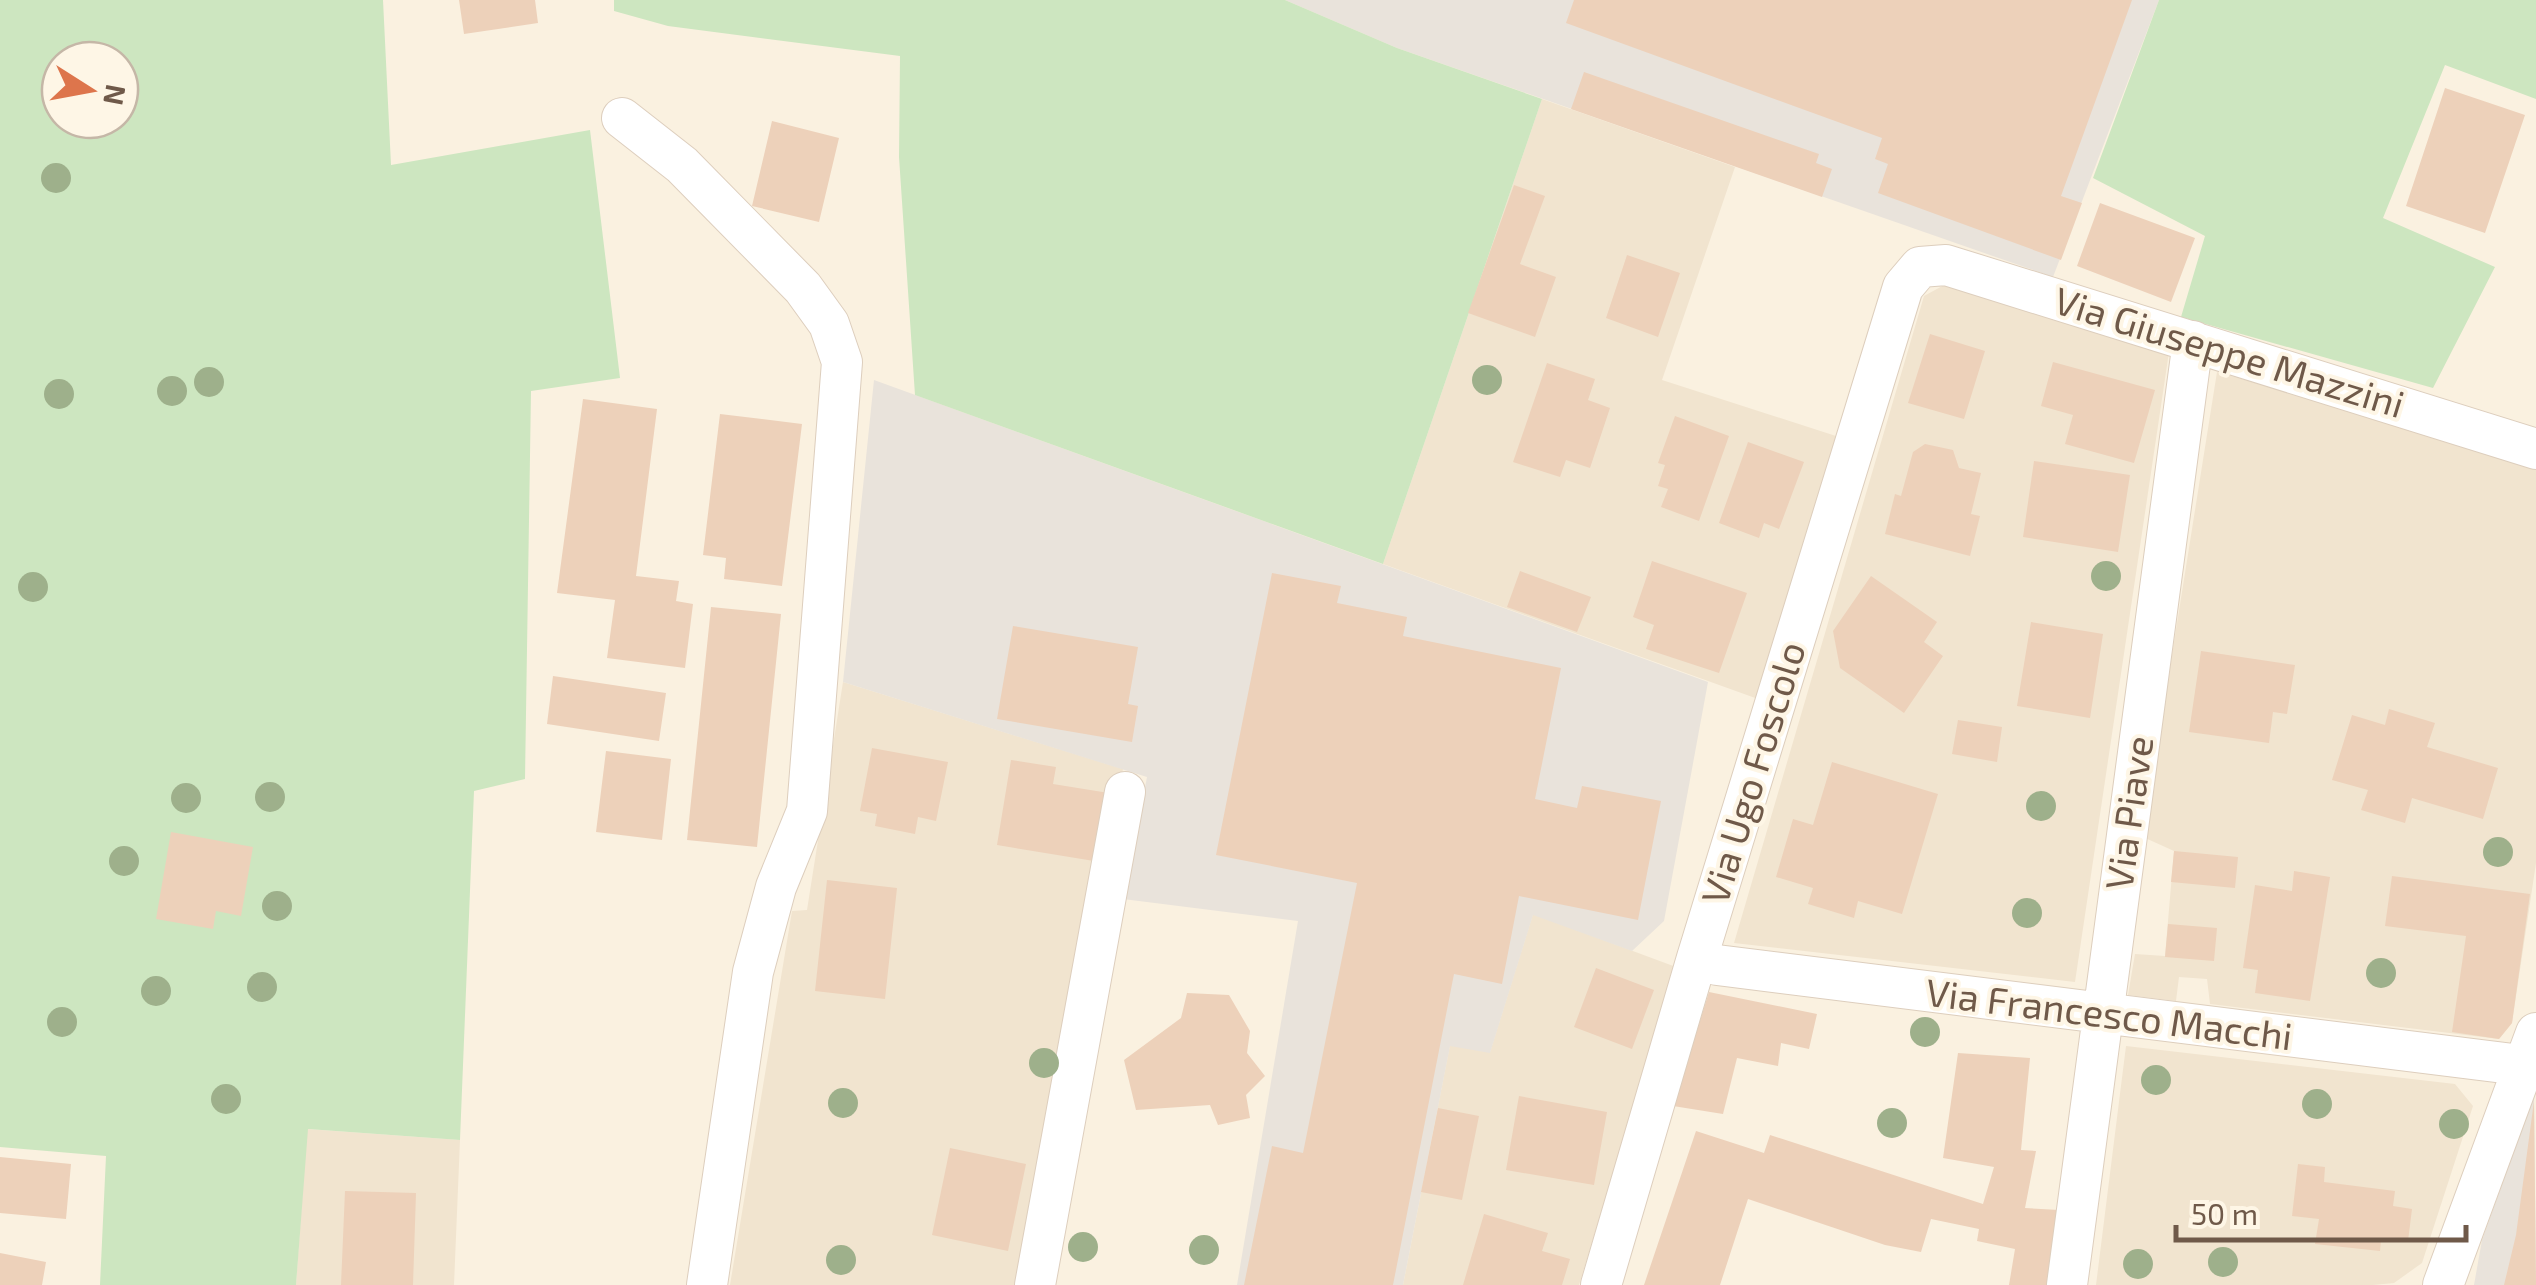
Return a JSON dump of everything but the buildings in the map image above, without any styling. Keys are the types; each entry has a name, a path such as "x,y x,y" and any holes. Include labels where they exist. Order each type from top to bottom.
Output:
{"street":[{"path":"622,118 682,165 804,288 829,324 842,362 807,812 776,888 752,972 706,1285"},
{"name":"Via Giuseppe Mazzini","path":"1920,267 1946,266 2536,450"},
{"name":"Via Ugo Foscolo","path":"1601,1285 1903,287 1920,267"},
{"name":"Via Piave","path":"2067,1285 2193,340"},
{"path":"1035,1285 1125,792"},
{"name":"Via Francesco Macchi","path":"1697,958 1717,965 2103,1015 2532,1055"},
{"path":"2443,1285 2532,1055"}],"shaded area":[{"path":"1285,0 2159,0 2053,277 1397,48"},
{"path":"1542,99 1735,167 1662,380 1839,437 1758,699 1383,564"},
{"path":"1946,284 2169,352 2075,982 1734,943 1924,296"},
{"path":"2217,372 2536,463 2536,863 2512,1023 2499,1039 2210,1004 2207,979 2179,977 2176,1001 2128,995 2135,954 2165,956 2174,851 2143,837"},
{"path":"874,380 1708,682 1664,921 1632,951 1533,915 1490,1053 1450,1046 1403,1285 1237,1285 1298,921 1123,899 1147,777 843,682"},
{"path":"843,682 1123,769 1017,1285 730,1285 792,911 807,910"},
{"path":"1533,914 1676,967 1579,1285 1403,1285 1450,1045 1490,1052"},
{"path":"2126,1046 2455,1084 2473,1106 2422,1263 2394,1283 2373,1285 2096,1285"},
{"path":"2534,1096 2536,1285 2474,1285 2482,1240"},
{"path":"307,1129 460,1140 454,1285 296,1285"}],"green space":[{"path":"0,0 383,0 391,165 590,130 620,378 531,391 525,779 474,791 460,1140 308,1129 296,1285 100,1285 106,1156 0,1147"},
{"path":"614,0 1285,0 1397,48 1542,99 1383,564 915,395 899,157 900,56 668,26 614,11"},
{"path":"2159,0 2536,0 2536,99 2445,65 2383,218 2495,267 2433,388 2181,317 2205,236 2093,178"}]}
